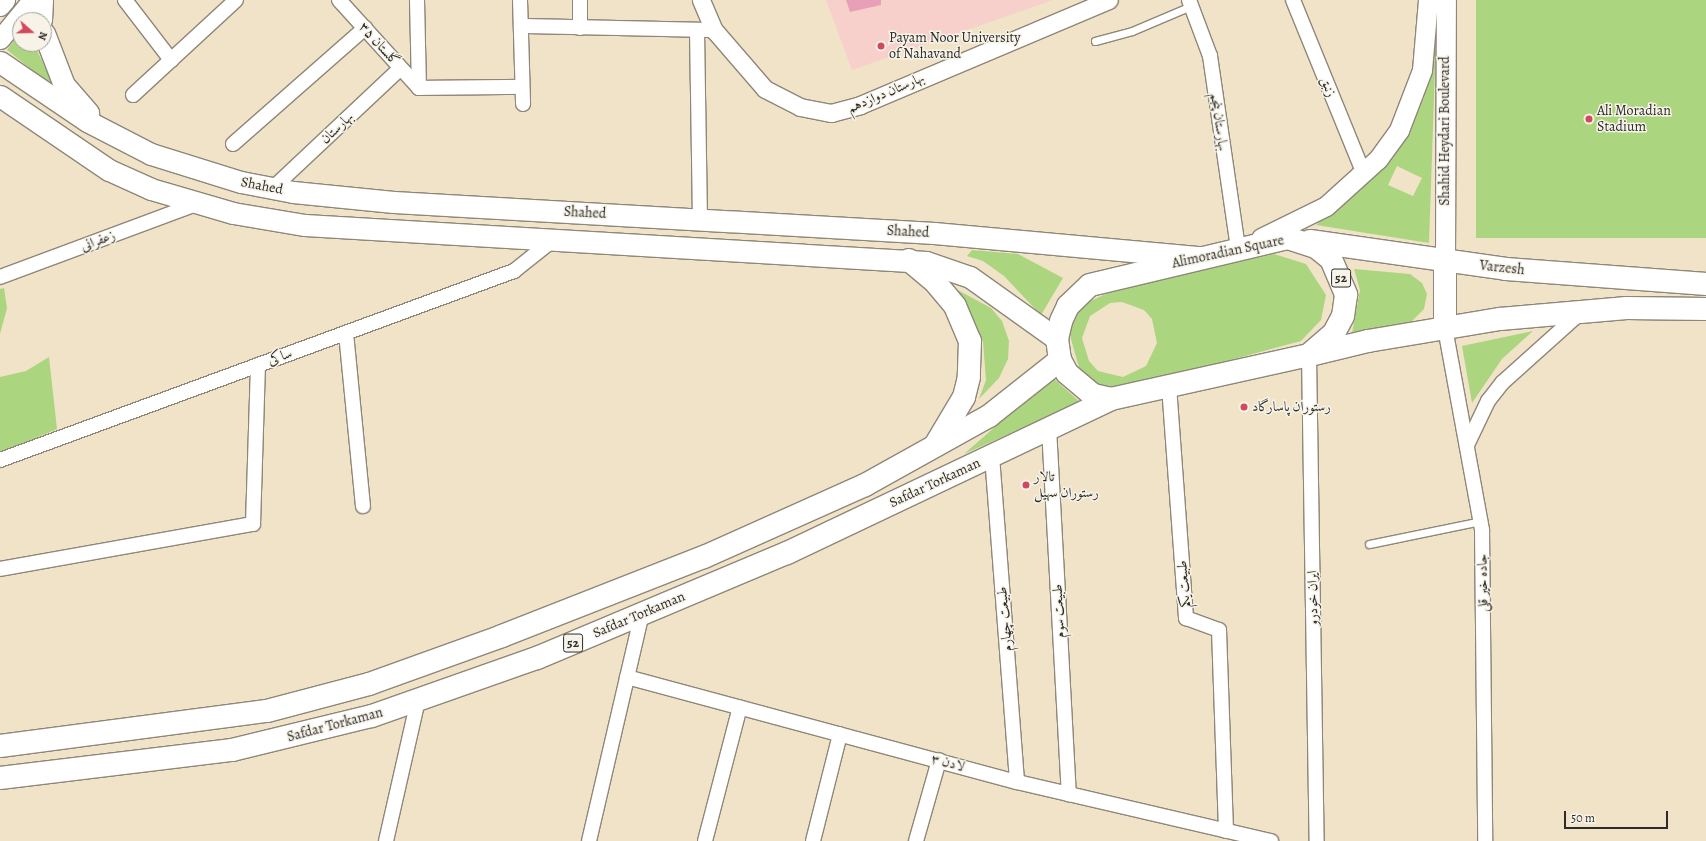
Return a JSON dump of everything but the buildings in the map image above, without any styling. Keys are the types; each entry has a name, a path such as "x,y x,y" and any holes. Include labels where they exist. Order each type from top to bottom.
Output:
{"highway":[{"name":"Alimoradian Square","path":"1288,238 1299,240 1331,259 1346,295 1342,316 1334,333 1309,355 1111,399 1093,395 1078,385 1060,360 1057,339 1068,306 1090,285 1238,248 1288,238"},
{"name":"Varzesh","path":"1299,240 1445,261 1566,275 1706,284"},
{"path":"909,260 936,282 955,306 965,325 971,353 964,397 933,449"},
{"path":"1445,261 1445,328"},
{"name":"52","path":"1309,355 1445,328 1582,311 1706,309"},
{"name":"Safdar Torkaman","path":"0,746 230,718 369,684 704,557 865,485 933,449 989,416 1060,360"},
{"name":"Safdar Torkaman","path":"0,778 256,745 335,727 418,700 537,658 787,553 1111,399"}],"main road":[{"path":"0,6 5,0"},
{"path":"0,38 32,0"},
{"path":"41,12 42,0"},
{"name":"Shahid Heydari Boulevard","path":"1238,248 1326,206 1364,174 1399,130 1412,100 1427,38 1428,0"},
{"name":"Shahid Heydari Boulevard","path":"1445,261 1446,0"},
{"path":"51,52 64,85 80,106 128,144"},
{"name":"Shahed","path":"0,62 58,103 128,144 200,171 273,188 394,202 934,233 1200,257"},
{"name":"Shahed","path":"0,96 109,170 196,204 305,225 909,260 950,268 970,277 1057,339"}],"street":[{"path":"124,0 172,60"},
{"path":"133,95 236,0"},
{"name":"گلستان ۳۵","path":"339,0 419,88"},
{"path":"417,0 419,88 522,87"},
{"path":"520,0 522,104"},
{"path":"580,0 580,28"},
{"name":"بهارستان دوازدهم","path":"701,0 714,30 770,93 800,107 831,113 860,106 1109,0"},
{"name":"زنبق","path":"1293,0 1364,174"},
{"name":"بهارستان پنجم","path":"1190,3 1210,56 1238,248"},
{"path":"520,26 714,30"},
{"path":"233,144 365,28"},
{"path":"697,30 700,220"},
{"name":"بهارستان","path":"273,188 401,68"},
{"name":"زعفرانی","path":"0,277 196,204"},
{"name":"ساکی","path":"0,460 514,271 552,240"},
{"path":"1468,443 1488,401 1503,382 1582,311"},
{"name":"جاده خیر قلی","path":"1445,328 1468,443 1481,521 1485,841"},
{"path":"346,333 363,506"},
{"name":"ایران خودرو","path":"1309,355 1317,841"},
{"path":"0,569 253,524 258,365"},
{"name":"طبیعت یکم","path":"1169,386 1186,618 1219,630 1226,830"},
{"name":"طبیعت سوم","path":"1049,428 1069,794"},
{"name":"طبیعت چهارم","path":"992,456 1017,782"},
{"path":"589,841 642,614"},
{"name":"لادن ۳","path":"627,677 1017,782 1271,841"},
{"path":"386,841 418,700"},
{"path":"705,841 740,707"},
{"path":"813,841 840,734"},
{"path":"916,841 939,760"}],"lane":[{"path":"1095,41 1132,31 1190,3"},
{"path":"1369,544 1481,521"}],"shaded area":[{"name":"Payam Noor University of Nahavand","path":"826,0 1053,0 852,70"}],"green space":[{"name":"Ali Moradian Stadium","path":"1476,0 1706,0 1706,238 1476,238"},
{"path":"1436,39 1429,243 1316,225 1395,150 1424,98","holes":["1397,166 1422,178 1413,196 1388,185"]},
{"path":"12,43 12,52 38,52 55,88 7,50"},
{"path":"972,250 1018,254 1063,278 1041,315 1004,276 983,261 967,256"},
{"path":"1274,254 1306,264 1326,295 1321,320 1301,341 1127,388 1100,386 1080,371 1069,332 1082,305 1114,290","holes":["1122,302 1144,310 1152,319 1157,343 1146,366 1123,377 1098,371 1089,361 1082,338 1090,316 1110,303"]},
{"path":"1354,269 1410,274 1422,283 1427,294 1424,309 1409,324 1352,333 1360,290"},
{"path":"4,288 7,308 0,334 0,289"},
{"path":"954,288 991,308 1002,321 1009,341 1008,359 999,378 979,399 986,380 983,342"},
{"path":"1533,331 1502,359 1472,403 1462,346"},
{"path":"49,357 57,429 0,453 0,377 26,371"},
{"path":"1052,377 1080,402 964,454"}],"place":[{"name":"Payam Noor University of Nahavand","path":"881,46"},
{"name":"Ali Moradian Stadium","path":"1589,119"},
{"name":"رستوران پاسارگاد","path":"1244,407"},
{"name":"تالار رستوران سهیل","path":"1026,485"}]}
